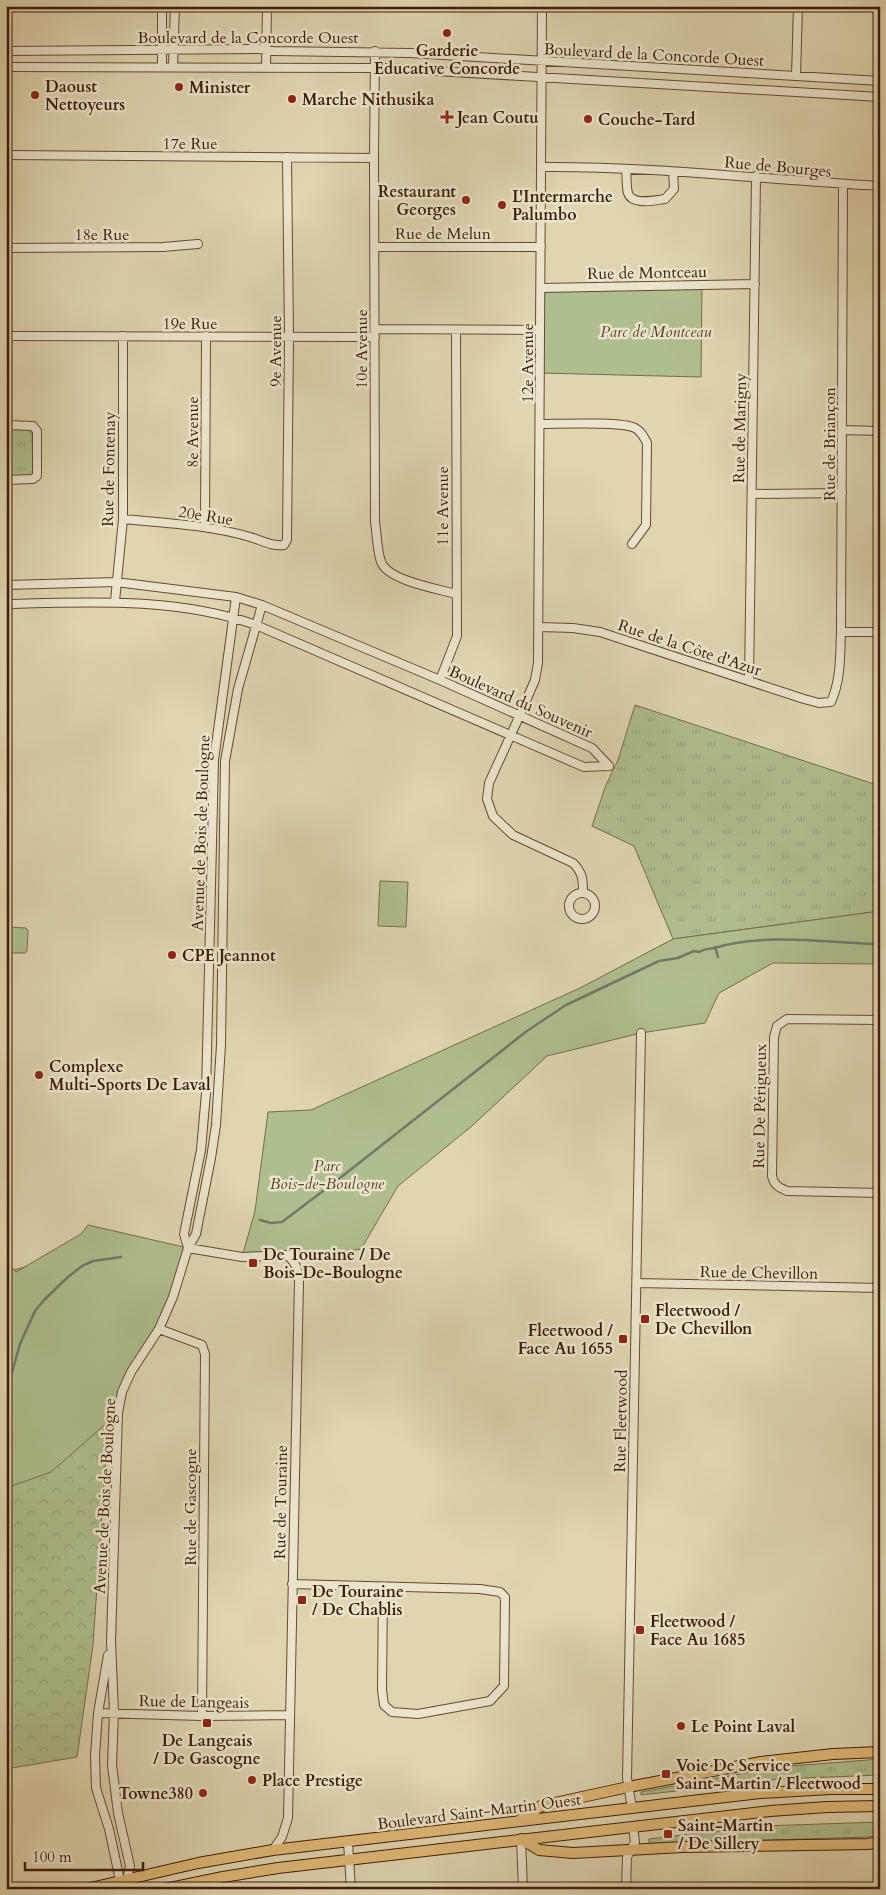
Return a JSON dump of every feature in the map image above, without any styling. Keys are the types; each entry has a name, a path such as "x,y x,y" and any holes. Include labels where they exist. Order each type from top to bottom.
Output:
{"main road":[{"path":"519,1821 540,1806 628,1787 782,1759 880,1752"},
{"name":"Boulevard Saint-Martin Ouest","path":"86,1889 123,1884 210,1861 273,1850 775,1792 880,1789"},
{"name":"Boulevard Saint-Martin Ouest","path":"166,1889 254,1871 522,1839 787,1810 880,1806"},
{"path":"522,1839 539,1850 556,1852 868,1844 880,1842"}],"street":[{"path":"162,6 162,67"},
{"path":"173,67 175,6"},
{"path":"266,68 267,6"},
{"name":"12e Avenue","path":"542,6 538,663 534,680 519,717 489,782 488,800 494,816 513,835 573,863 582,875 583,893"},
{"path":"796,76 798,6"},
{"name":"Boulevard de la Concorde Ouest","path":"6,51 375,51 880,81"},
{"name":"10e Avenue","path":"375,51 375,522 381,562 386,569 399,577 456,594"},
{"name":"Boulevard de la Concorde Ouest","path":"6,67 375,68 880,97"},
{"name":"17e Rue","path":"6,155 374,158"},
{"name":"9e Avenue","path":"284,545 287,540 289,337 287,157"},
{"name":"Rue de Bourges","path":"541,166 756,176 843,185 880,186"},
{"path":"626,169 628,194 631,198 641,201 665,199 674,189 673,172"},
{"name":"Rue de Marigny","path":"749,681 756,176"},
{"name":"Rue de Briançon","path":"831,702 836,691 840,667 842,632 843,185"},
{"name":"18e Rue","path":"6,248 163,247 198,244"},
{"name":"Rue de Melun","path":"375,247 541,248"},
{"name":"Rue de Montceau","path":"541,288 755,284"},
{"name":"19e Rue","path":"6,336 289,337 456,330 540,330"},
{"name":"11e Avenue","path":"440,680 457,636 456,330"},
{"name":"Rue de Fontenay","path":"115,601 123,518 123,336"},
{"name":"8e Avenue","path":"205,527 206,336"},
{"path":"540,424 620,425 634,428 644,436 647,443 646,524 632,544"},
{"path":"6,425 33,426 37,431 37,476 33,479 6,480"},
{"path":"842,430 880,431"},
{"path":"752,494 842,493"},
{"name":"20e Rue","path":"123,518 205,527 249,536 278,546 284,545"},
{"name":"Boulevard du Souvenir","path":"6,585 116,582 236,597 262,605 440,680 519,717 592,748 609,766 584,767 256,625 233,617 172,606 115,601 6,604"},
{"name":"Avenue de Bois de Boulogne","path":"188,1248 184,1234 201,1150 206,1093 214,760 236,597"},
{"name":"Avenue de Bois de Boulogne","path":"123,1884 130,1866 118,1813 112,1765 114,1712 111,1641 118,1413 122,1392 131,1372 159,1329 173,1297 188,1248 196,1234 216,1126 221,1045 226,761 238,689 262,605"},
{"name":"Rue de la Côte d'Azur","path":"539,627 573,628 600,632 819,703 831,702"},
{"path":"842,632 880,632"},
{"name":"Rue De Périgueux","path":"880,1020 787,1019 777,1026 774,1037 772,1176 773,1182 777,1187 787,1191 880,1193"},
{"name":"Rue Fleetwood","path":"632,1808 627,1775 641,1033"},
{"name":"Rue de Touraine","path":"188,1248 242,1257 287,1255 294,1260 298,1269 288,1818 283,1836 273,1850"},
{"name":"Rue de Chevillon","path":"637,1283 880,1288"},
{"name":"Rue de Gascogne","path":"159,1329 202,1345 205,1354 202,1716"},
{"path":"292,1584 480,1589 500,1592 505,1597 504,1686 490,1701 418,1714 392,1712 384,1705 382,1690 384,1587"},
{"name":"Avenue de Bois de Boulogne","path":"111,1641 98,1713 95,1756 96,1788 123,1884"},
{"name":"Rue de Langeais","path":"98,1713 202,1716 290,1715"},
{"path":"626,1889 627,1857 635,1842 634,1826"},
{"path":"522,1839 524,1889"},
{"path":"348,1842 351,1889"}],"green space":[{"name":"Parc de Montceau","path":"702,285 701,377 540,373 541,288"},
{"path":"9,429 28,430 32,434 33,472 31,476 9,476 6,472 6,432"},
{"path":"635,705 880,786 880,911 673,939 634,846 592,826 606,785 618,760"},
{"path":"380,881 408,882 406,927 378,926"},
{"name":"Parc Bois-de-Boulogne","path":"880,911 880,964 773,963 719,993 705,1023 641,1033 547,1056 472,1126 398,1186 361,1249 294,1260 287,1255 242,1257 255,1211 268,1112 311,1110 580,988 673,939"},
{"path":"6,927 26,928 28,931 27,951 25,953 6,953"},
{"path":"88,1225 188,1248 173,1297 131,1372 118,1413 51,1472 6,1488 6,1261 16,1272 81,1234"},
{"path":"93,1249 107,1385 106,1455 93,1645 77,1757 6,1769 6,1272"},
{"path":"880,1759 880,1775 781,1779 641,1795 641,1792 778,1767"},
{"path":"880,1822 880,1833 868,1837 649,1844 649,1839 762,1826"}],"waterway":[{"path":"260,1220 271,1223 282,1222 527,1031 566,1005 659,961 678,958 694,951 699,952 733,943 753,941 794,940 874,944"},
{"path":"715,947 718,957"},
{"path":"6,1394 20,1344 35,1311 44,1300 82,1266 93,1261 121,1257"}],"place":[{"name":"Garderie Educative Concorde","path":"447,33"},
{"name":"Minister","path":"179,87"},
{"name":"Daoust Nettoyeurs","path":"35,95"},
{"name":"Marche Nithusika","path":"292,99"},
{"name":"Jean Coutu","path":"447,117"},
{"name":"Couche-Tard","path":"588,119"},
{"name":"Restaurant Georges","path":"466,200"},
{"name":"L'Intermarche Palumbo","path":"502,205"},
{"name":"CPE Jeannot","path":"172,955"},
{"name":"Complexe Multi-Sports De Laval","path":"39,1075"},
{"name":"De Touraine / De Bois-De-Boulogne","path":"253,1263"},
{"name":"Fleetwood / De Chevillon","path":"645,1319"},
{"name":"Fleetwood / Face Au 1655","path":"623,1339"},
{"name":"De Touraine / De Chablis","path":"302,1600"},
{"name":"Fleetwood / Face Au 1685","path":"640,1630"},
{"name":"De Langeais / De Gascogne","path":"207,1723"},
{"name":"Le Point Laval","path":"681,1726"},
{"name":"Voie De Service Saint-Martin / Fleetwood","path":"666,1774"},
{"name":"Place Prestige","path":"252,1780"},
{"name":"Towne380","path":"203,1793"},
{"name":"Saint-Martin / De Sillery","path":"668,1834"}]}
